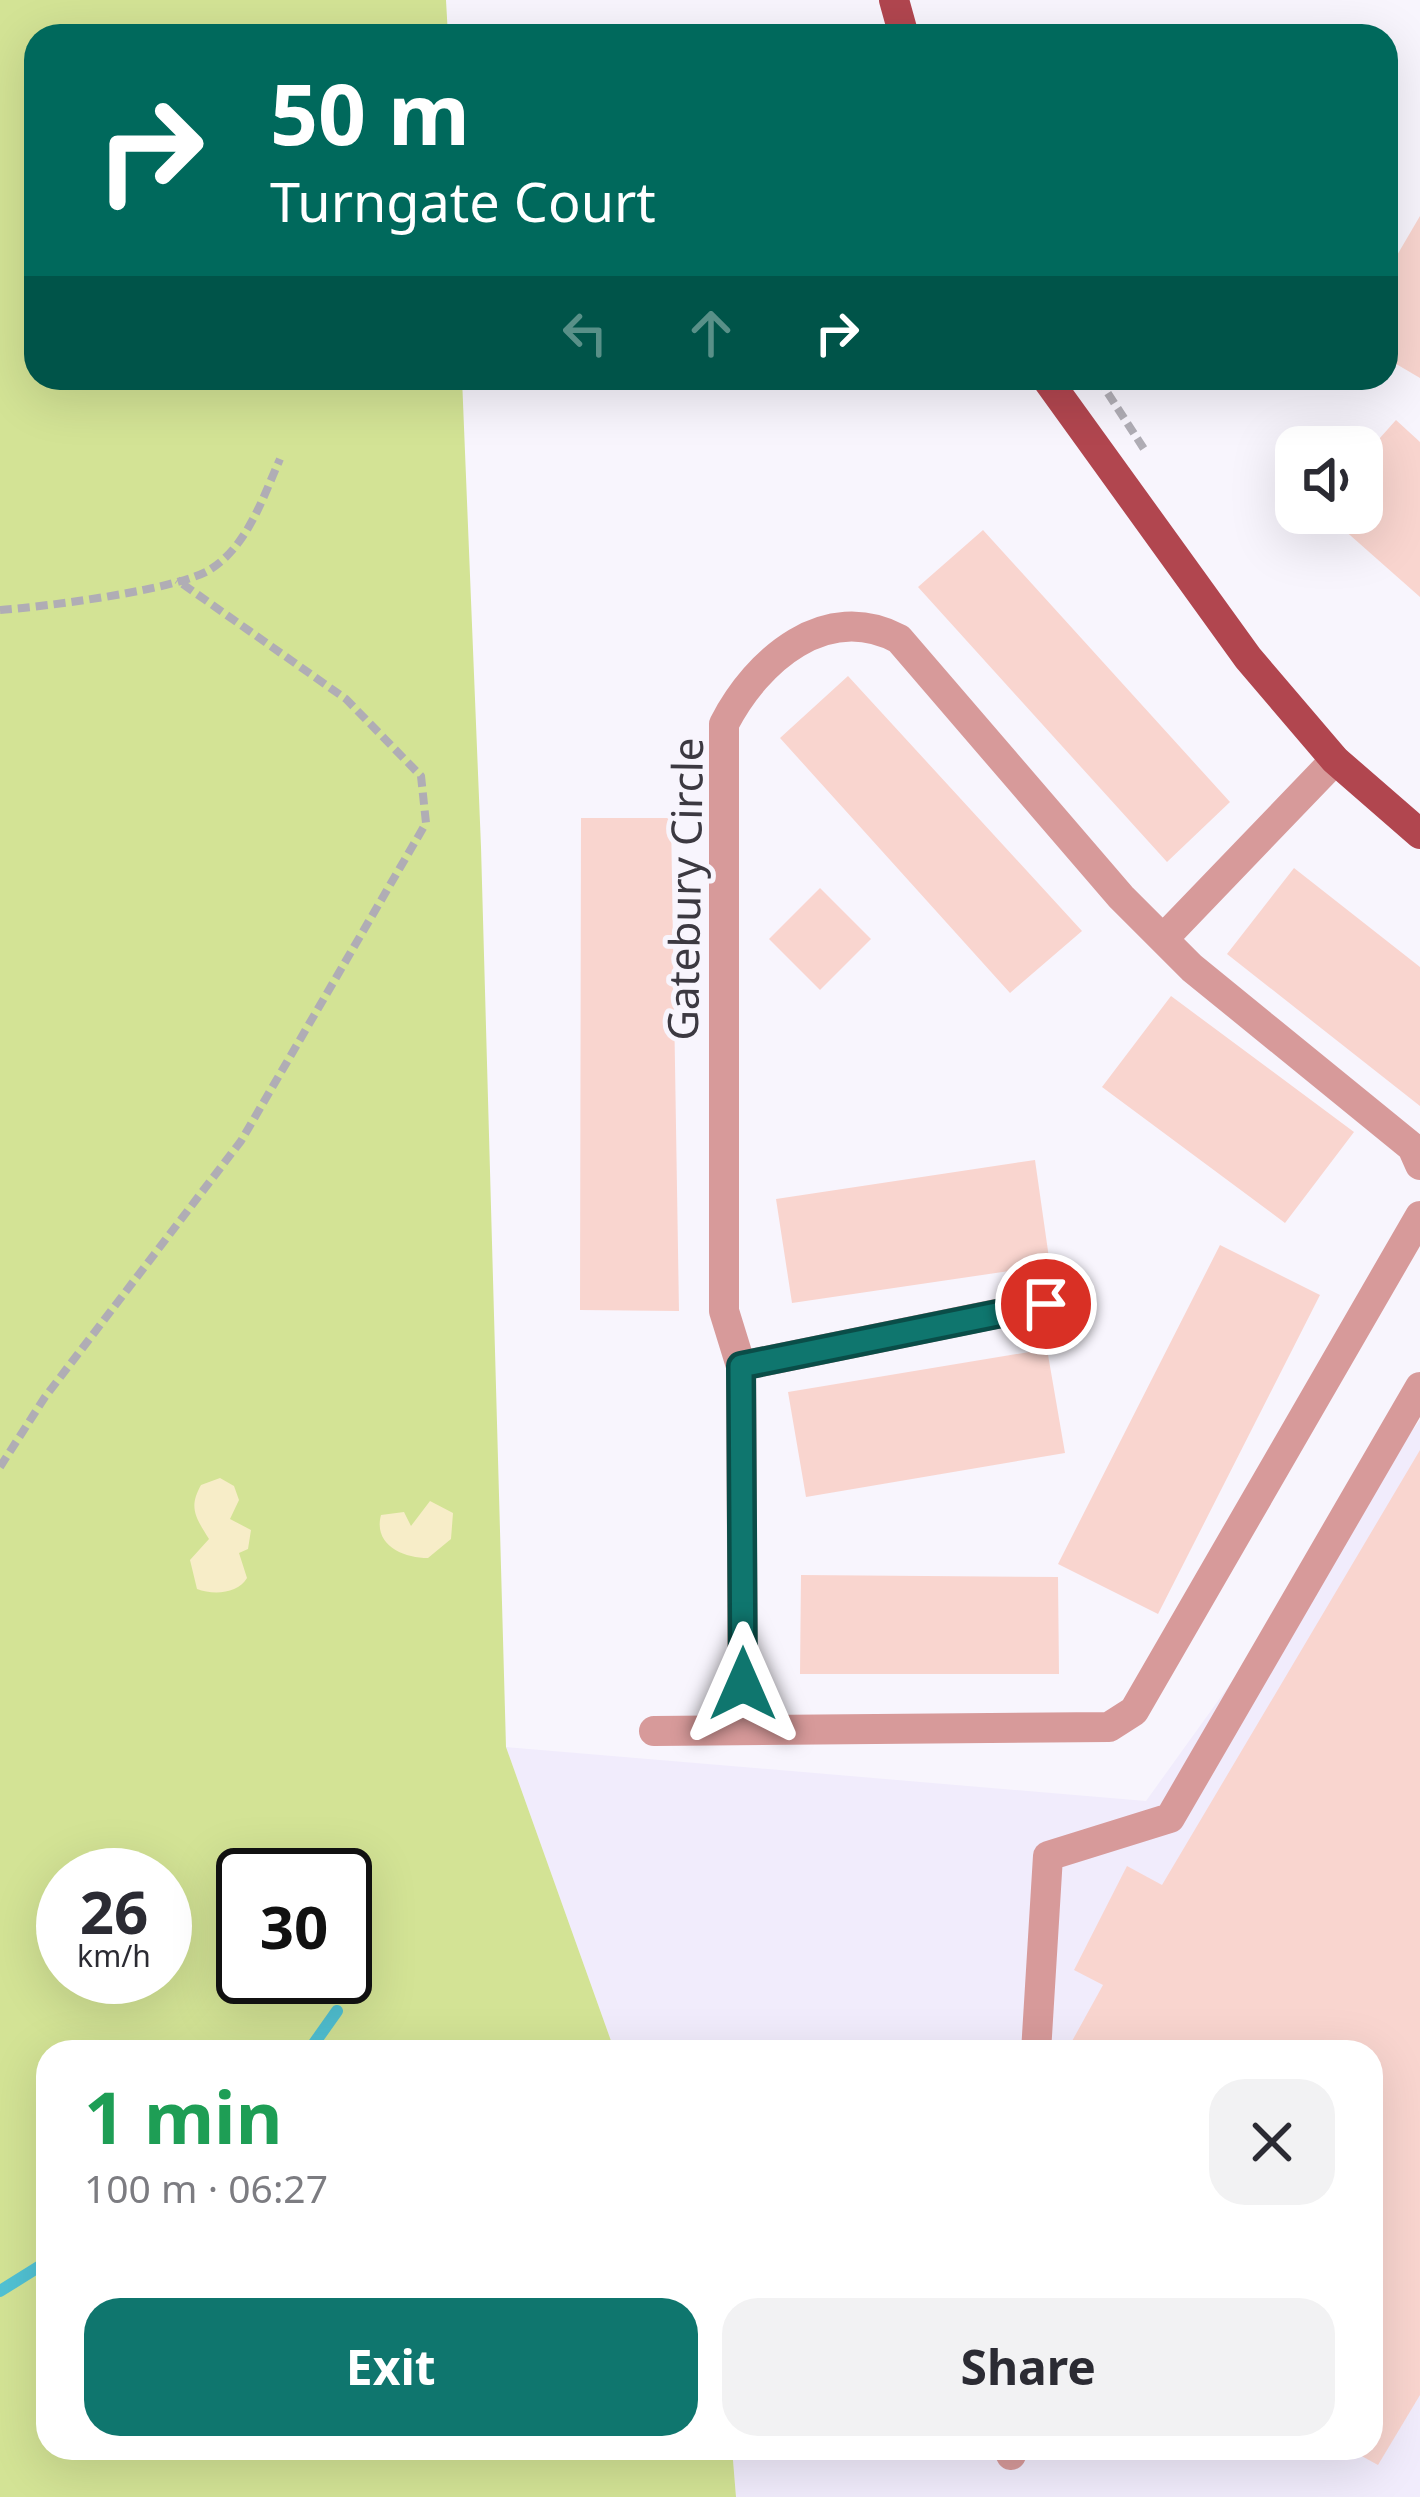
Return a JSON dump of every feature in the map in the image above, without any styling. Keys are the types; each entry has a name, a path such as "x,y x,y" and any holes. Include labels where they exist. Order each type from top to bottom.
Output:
{"main road":[{"path":"1054,390 1207,607 1334,760 1420,834"}],"street":[{"name":"Gatebury Circle","path":"743,1729 741,1366 724,1311 724,724 745,683 801,639 844,624 875,626 899,639 1121,897 1163,938 1412,1147 1420,1165"},
{"path":"1163,938 1334,760"},
{"path":"654,1731 1109,1727 1134,1711 1420,1216"},
{"path":"741,1366 1046,1304"},
{"path":"1037,2040 1048,1856 1170,1818 1420,1388"}],"path":[{"path":"1106,390 1154,463"},
{"path":"0,610 177,580 211,569 249,529 280,459"},
{"path":"0,1467 46,1397 241,1142 426,824 421,776 346,699 177,580"}],"shaded area":[{"path":"1420,1420 1420,2497 736,2497 733,2460 1383,2460 1383,2040 611,2040 506,1747 1146,1801"}],"green space":[{"path":"0,0 446,0 447,24 24,24 24,390 462,390 481,847 506,1747 611,2040 36,2040 36,2460 733,2460 736,2497 0,2497"}],"sand":[{"path":"220,1478 234,1486 239,1500 230,1519 251,1530 248,1549 239,1553 247,1578 231,1590 210,1592 197,1589 190,1560 209,1539 194,1507 201,1485"},
{"path":"430,1501 453,1513 451,1539 428,1558 392,1548 381,1534 381,1515 404,1512 411,1526"}],"building":[{"path":"1420,216 1420,378 1398,365 1398,254"},
{"path":"1396,420 1420,442 1420,597 1349,534 1383,534 1383,435"},
{"path":"983,530 1230,802 1167,862 918,587"},
{"path":"848,676 1082,931 1010,993 780,738"},
{"path":"581,818 671,818 679,1311 580,1310"},
{"path":"1294,868 1420,967 1420,1106 1227,954"},
{"path":"820,888 871,939 820,990 769,939"},
{"path":"1171,996 1354,1132 1285,1223 1102,1087"},
{"path":"1035,1160 1050,1265 792,1303 776,1199"},
{"path":"1220,1245 1320,1295 1158,1614 1058,1564"},
{"path":"1047,1349 1065,1453 806,1497 788,1392"},
{"path":"1420,1450 1420,2395 1383,2457 1383,2040 1073,2040 1103,1985 1074,1970 1127,1866 1162,1885"},
{"path":"801,1575 1058,1577 1059,1674 800,1674"}],"waterway":[{"path":"316,2040 337,2011"},
{"path":"0,2291 36,2268"}],"route":[{"path":"743,1684 741,1366 1046,1304"}]}
